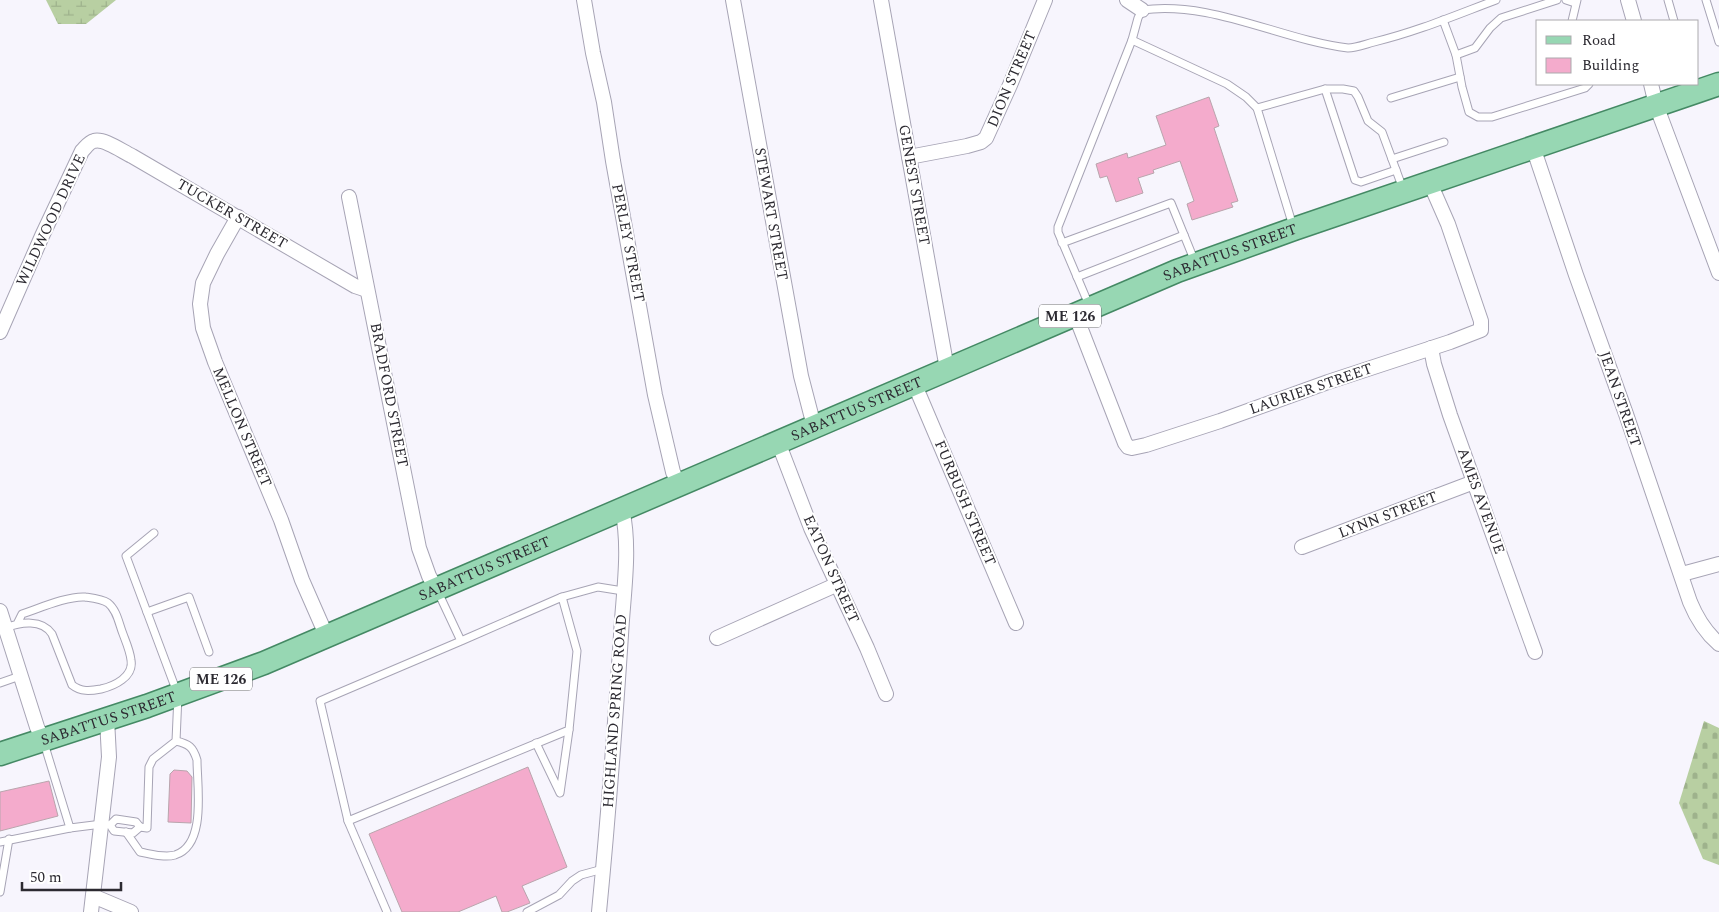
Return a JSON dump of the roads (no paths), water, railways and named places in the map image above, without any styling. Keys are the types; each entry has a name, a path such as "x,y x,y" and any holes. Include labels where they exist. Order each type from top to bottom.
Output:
{"main road":[{"name":"SABATTUS STREET","path":"0,754 178,695 264,663 1083,310 1195,264 1719,84"}],"street":[{"name":"PERLEY STREET","path":"584,0 593,54 606,110 613,161 655,395 673,472 679,485"},
{"name":"STEWART STREET","path":"733,0 797,358 814,426"},
{"name":"GENEST STREET","path":"881,0 946,369"},
{"name":"DION STREET","path":"909,157 967,146 981,142 986,138 1045,0"},
{"path":"1128,0 1142,10"},
{"path":"1628,0 1634,20"},
{"path":"1651,85 1656,105 1719,273"},
{"name":"TUCKER STREET","path":"95,140 104,142 132,156 356,286 367,290"},
{"name":"WILDWOOD DRIVE","path":"1,327 82,151 95,140"},
{"name":"JEAN STREET","path":"1533,147 1696,618 1706,632 1719,644"},
{"name":"LAURIER STREET","path":"1083,310 1125,443 1128,447 1132,448 1220,421 1328,382 1477,332 1481,330 1482,326 1448,224 1430,183"},
{"name":"BRADFORD STREET","path":"349,197 419,548 429,576 437,590"},
{"name":"MELLON STREET","path":"238,217 203,283 200,304 203,328 215,362 277,512 302,580 327,637"},
{"name":"AMES AVENUE","path":"1431,348 1450,416 1535,652"},
{"name":"FURBUSH STREET","path":"914,383 1016,623"},
{"name":"EATON STREET","path":"778,442 811,528 838,584 886,694"},
{"name":"LYNN STREET","path":"1302,548 1474,482"},
{"name":"HIGHLAND SPRING ROAD","path":"598,912 609,803 626,540 622,509"},
{"path":"1682,574 1719,564"},
{"path":"716,638 838,584"},
{"path":"0,611 11,626 20,676 43,740"},
{"path":"91,912 106,825 109,757 107,719"},
{"path":"93,896 131,912"}],"lane":[{"path":"1083,310 1077,277 1062,243 1058,227 1132,40 1142,10 1152,6 1183,4 1214,8 1259,20 1296,36 1350,48 1384,40 1496,0"},
{"path":"1456,55 1475,48 1490,28 1501,18 1557,0"},
{"path":"1566,0 1576,2 1573,20"},
{"path":"1668,0 1674,20"},
{"path":"1706,0 1719,42"},
{"path":"1443,20 1456,55 1469,112 1478,117 1492,117 1585,88 1588,85"},
{"path":"1132,40 1227,84 1246,97 1257,108 1294,229"},
{"path":"1391,98 1460,77"},
{"path":"1257,108 1325,88 1354,91 1368,121 1382,132 1404,192"},
{"path":"1325,88 1355,180 1361,182 1396,170"},
{"path":"1392,159 1444,142"},
{"path":"1062,243 1172,203 1195,264"},
{"path":"1077,277 1184,234"},
{"path":"0,842 70,828 106,825 116,819 136,822 140,827 147,828 149,767 153,759 176,741 178,695 126,556 154,533"},
{"path":"387,912 348,821 320,701 562,597 598,587 623,590"},
{"path":"437,590 461,641"},
{"path":"83,597 106,602 113,608 118,618 132,662 122,681 89,691 77,690 72,685 52,634 48,629 41,624 11,626 22,614 70,599 83,597"},
{"path":"147,612 189,597 209,652"},
{"path":"536,743 560,793 577,651 562,597"},
{"path":"0,683 20,676"},
{"path":"348,821 569,730"},
{"path":"43,740 70,828"},
{"path":"126,832 140,852 159,856 174,855 185,850 193,841 198,826 197,760 194,750 189,744 176,741"},
{"path":"106,825 114,831 126,832 133,832 140,827"},
{"path":"0,892 9,839"},
{"path":"527,912 559,895 572,881 603,869"}]}
